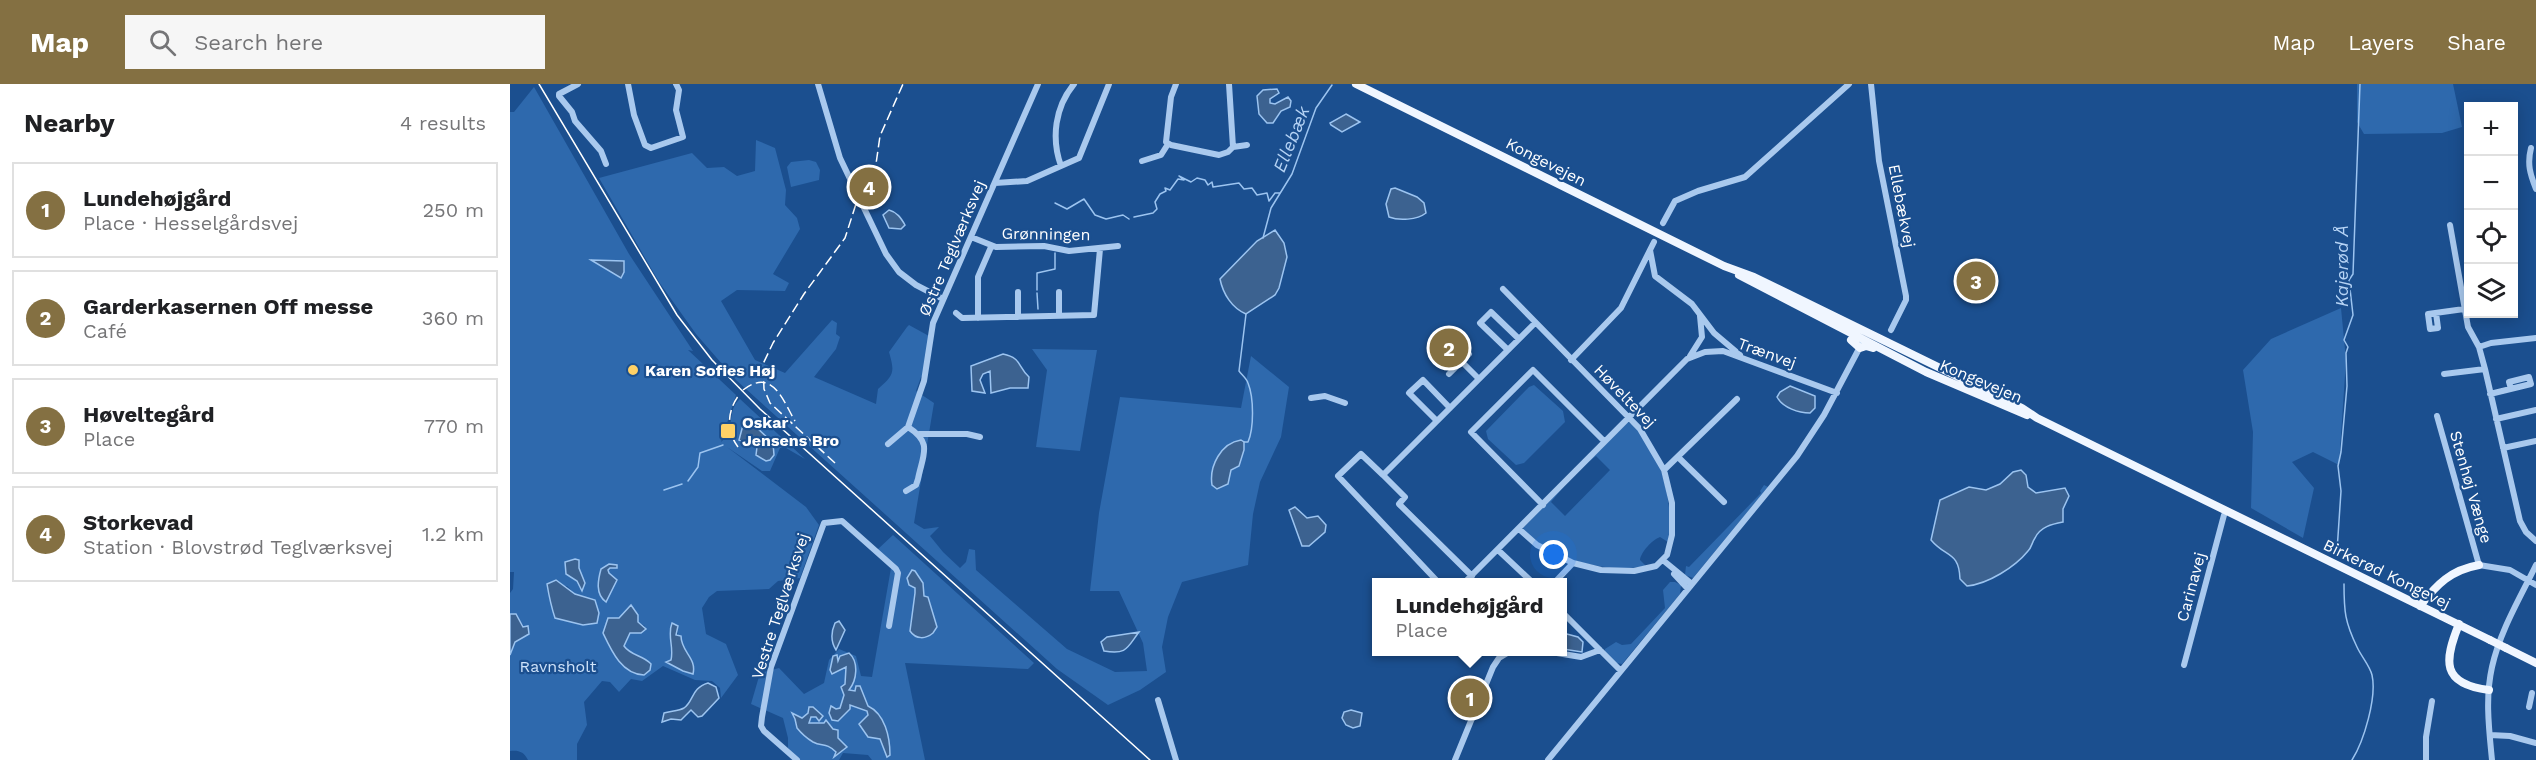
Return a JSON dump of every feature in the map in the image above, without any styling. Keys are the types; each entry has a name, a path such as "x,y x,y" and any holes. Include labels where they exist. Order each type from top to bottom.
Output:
{"main road":[{"name":"Kongevejen","path":"1356,84 1724,266 1818,323 1857,343 1882,350 1936,377 2037,418 2224,513"},
{"name":"Kongevejen","path":"1724,266 1754,277 2022,408 2037,418"},
{"path":"1849,325 1861,334 1862,344 1871,339 1917,362 1958,377"},
{"name":"Birkerød Kongevej","path":"2224,513 2536,663"},
{"path":"2420,606 2445,578 2456,571 2479,565"},
{"path":"2459,624 2448,652 2449,667 2458,680 2464,684 2489,690"}],"street":[{"path":"578,84 559,96 572,112 575,122 601,151 606,164"},
{"path":"628,84 634,115 644,136 645,145 651,148 683,137 676,110 679,90 676,84"},
{"path":"818,84 840,158 886,254 899,272 916,285 943,299"},
{"name":"Østre Teglværksvej","path":"908,427 924,381 933,323 1038,84"},
{"path":"1061,166 1056,144 1057,117 1060,104 1074,84"},
{"path":"995,183 1027,181 1079,158 1109,84"},
{"path":"1168,144 1166,140 1176,84"},
{"path":"1229,84 1233,147"},
{"path":"1663,224 1675,201 1698,190 1745,177 1849,84"},
{"name":"Ellebækvej","path":"1871,84 1879,161 1906,296 1891,330"},
{"path":"1168,144 1219,155 1228,152 1233,147 1247,145"},
{"path":"1142,161 1161,155 1168,144"},
{"path":"2531,148 2528,160 2536,189"},
{"path":"2436,313 2464,309 2450,225"},
{"name":"Grønningen","path":"971,237 991,247 1044,246 1069,251 1118,246"},
{"path":"1570,360 1621,308 1654,242"},
{"name":"Grønningen","path":"978,318 978,277 991,247"},
{"name":"Grønningen","path":"956,313 962,318 1091,316 1095,313 1100,249"},
{"path":"1650,250 1655,276 1692,304 1714,333 1744,358"},
{"name":"Høveltevej","path":"1503,290 1629,417 1649,441 1664,471 1673,520 1670,548 1664,561"},
{"path":"1018,292 1018,317"},
{"path":"1059,292 1059,316"},
{"path":"1508,350 1480,323 1491,312 1519,339"},
{"path":"1470,578 1687,359 1702,337 1700,315"},
{"path":"2466,318 2468,327 2479,347 2485,369 2520,521 2526,532 2536,541"},
{"path":"1383,476 1535,323"},
{"path":"2479,347 2491,343 2536,338"},
{"path":"1440,365 1462,344"},
{"path":"1548,760 1797,456 1837,393 1862,344"},
{"name":"Trænvej","path":"1687,359 1714,351 1723,351 1837,393"},
{"path":"1453,353 1479,379"},
{"path":"1449,374 1469,354"},
{"path":"2444,374 2485,369"},
{"path":"1543,505 1471,432 1533,370 1604,441"},
{"path":"1437,421 1409,393 1423,380 1450,408"},
{"path":"2490,394 2511,389"},
{"path":"1311,398 1325,396 1345,403"},
{"path":"1664,471 1737,399"},
{"path":"2496,419 2536,410"},
{"name":"Stenhøj Vænge","path":"2437,416 2479,565"},
{"path":"888,444 908,427 919,434 925,444 916,485 906,491"},
{"path":"919,434 967,434 980,437"},
{"path":"2503,448 2536,441"},
{"path":"1434,578 1338,476 1361,454 1405,497 1399,504 1472,576"},
{"path":"1678,457 1724,502"},
{"name":"Carinavej","path":"2184,665 2224,513"},
{"name":"Vestre Teglværksvej","path":"797,760 764,730 761,726 762,717 771,668 824,523 842,521 896,569 889,626"},
{"path":"1519,529 1537,545 1573,563 1616,571 1650,568 1664,561 1690,587"},
{"path":"1498,550 1528,578"},
{"path":"1559,578 1573,563"},
{"path":"2479,565 2499,567 2529,579 2536,585"},
{"path":"2492,760 2489,690 2491,669 2504,630 2536,565"},
{"path":"1567,617 1621,671"},
{"path":"1567,654 1581,657 1600,650"},
{"path":"1455,760 1493,667 1502,656"},
{"path":"2532,693 2532,703"},
{"path":"1158,700 1176,760"},
{"path":"2426,760 2426,737 2432,701"},
{"path":"2490,735 2510,736 2536,742"}],"green space":[{"path":"2357,84 2453,84 2462,127 2442,133 2364,134 2357,122"},
{"name":"Ravnsholt","path":"534,87 629,254 693,351 688,350 736,395 721,442 726,437 733,409 740,399 805,459 786,448 780,448 770,471 762,471 727,447 806,507 819,525 800,578 778,581 769,589 717,591 709,597 702,608 706,634 726,644 738,675 721,698 720,688 712,681 695,680 663,666 642,681 631,679 619,692 610,682 602,681 584,702 587,725 577,744 577,760 528,760 521,752 510,751 510,655 515,642 529,634 516,615 510,614 510,593 513,589 514,572 510,572 510,112 514,112","holes":["743,425 767,437 758,447 739,440","567,586 575,594 595,600 581,624 561,620 554,614 549,591","631,607 638,622 645,626 641,633 630,633 624,646 629,652 635,654 644,675 629,670 612,650","678,626 679,639 694,667 693,674 667,662 671,660 670,637"]},
{"path":"756,140 775,148 786,190 785,205 797,218 800,229 773,274 789,283 785,291 737,290 721,301 755,360 785,373 832,320 837,323 836,334 840,337 836,349 814,377 876,404 878,389 892,373 889,352 907,327 909,325 929,336 923,376 916,391 934,403 914,523 924,529 939,527 930,536 960,568 966,562 969,549 975,550 976,570 1067,649 1115,672 1147,671 1143,643 1119,591 1090,591 1099,513 1120,397 1241,408 1251,356 1289,387 1281,437 1260,482 1253,514 1248,565 1182,582 1168,617 1162,647 1166,672 1140,690 1108,705 1057,669 736,380 696,334 659,282 599,178 692,153 707,168 724,167 737,176 755,171"},
{"path":"809,160 816,162 820,170 819,180 791,187 787,167 791,162"},
{"path":"2341,308 2346,360 2339,465 2313,452 2292,462 2314,488 2303,538 2251,508 2253,432 2243,370 2271,339"},
{"path":"1032,349 1097,350 1080,451 1036,447 1047,370"},
{"path":"1534,385 1563,411 1565,422 1524,463 1516,465 1488,439 1486,431 1529,387"},
{"path":"1628,422 1648,443 1663,476 1669,512 1668,542 1660,537 1647,547 1640,560 1646,566 1614,568 1578,562 1561,556 1533,539 1523,528 1565,485 1551,502 1565,516 1610,470 1596,456 1586,464"},
{"path":"1764,485 1768,487 1693,578 1685,575 1686,566 1689,567 1761,493"},
{"path":"893,535 1034,663 1028,669 905,663 925,760 872,760 868,755 843,753 839,760 800,760 788,748 783,718 751,704 760,673 779,668 804,694 824,683 829,660 839,649 856,656 861,676 872,677 891,568 877,550"},
{"path":"1670,582 1681,585 1680,594 1622,664 1616,663 1605,652 1605,649 1616,642 1622,645 1631,644 1665,608 1663,590"}],"shaded area":[{"path":"1277,89 1279,93 1270,99 1270,103 1275,104 1288,97 1291,101 1290,107 1281,111 1273,123 1267,123 1259,114 1257,96 1263,90"},
{"path":"1346,114 1360,122 1342,132 1331,125 1330,123"},
{"path":"1395,188 1417,197 1424,203 1426,213 1408,219 1389,217 1386,204 1391,189"},
{"path":"889,210 897,214 905,225 901,229 889,228 883,215"},
{"path":"1275,230 1284,243 1287,257 1279,288 1275,295 1246,314 1229,300 1220,279 1257,241"},
{"path":"591,260 624,261 624,272 621,278"},
{"path":"1003,354 1019,363 1029,377 1028,388 1010,388 991,393 990,371 983,374 980,380 985,393 972,391 971,366"},
{"path":"1790,386 1815,396 1815,408 1810,413 1792,409 1777,397 1780,392"},
{"path":"743,425 755,426 773,443 774,455 770,460 766,461 756,455 757,447 739,440"},
{"path":"1241,440 1244,442 1244,450 1239,466 1231,470 1228,484 1217,489 1212,485 1212,470 1218,456 1228,446"},
{"path":"2021,470 2026,475 2028,487 2036,493 2065,488 2069,496 2063,509 2063,522 2040,531 2023,557 2009,569 1984,582 1967,586 1960,579 1954,559 1931,540 1940,500 1969,487 1986,490 2000,484 2013,472"},
{"path":"1295,507 1307,518 1318,516 1326,525 1325,532 1309,546 1302,546 1289,510"},
{"path":"579,560 579,568 585,583 582,591 577,581 566,574 565,562"},
{"path":"609,564 617,565 617,568 608,570 617,580 606,602 600,595 598,582 601,569"},
{"path":"912,570 923,583 924,596 928,597 937,627 933,633 924,637 915,636 910,631 915,588 909,585 907,578"},
{"path":"556,580 575,594 595,600 599,613 597,623 583,625 555,618 547,584"},
{"path":"631,605 638,615 638,622 646,629 641,633 630,633 624,646 651,664 650,670 644,675 630,671 619,661 603,633 608,618 619,618"},
{"path":"510,614 516,614 523,627 528,626 529,634 515,642 510,655"},
{"path":"839,621 845,630 836,650 832,633 835,623"},
{"path":"672,623 678,626 676,635 681,636 683,646 693,664 693,674 666,662 671,660"},
{"path":"1139,632 1126,649 1117,652 1104,651 1101,642 1107,637"},
{"path":"1567,634 1578,637 1583,642 1582,652 1567,650"},
{"path":"849,653 856,666 856,671 849,690 855,691 856,686 860,686 868,706 879,714 889,741 890,755 887,757 880,739 868,737 859,724 868,715 867,711 850,705 850,709 838,721 832,720 829,713 831,706 836,709 840,708 844,695 841,687 845,684 846,667 832,674 830,670 833,656 837,655 838,661 840,656"},
{"path":"708,683 716,687 719,698 702,716 698,717 691,710 681,720 671,719 662,722 664,713 684,708 698,688"},
{"path":"809,707 813,707 823,716 819,721 816,717 811,717 809,723 824,723 826,720 833,729 838,730 838,738 847,747 834,757 836,752 833,749 813,742 797,728 792,713 802,718 808,713"},
{"path":"1351,710 1362,713 1360,726 1353,728 1346,725 1342,718 1344,712"}],"waterway":[{"name":"Kajerød Å","path":"2337,551 2341,491 2338,466 2347,386 2346,353 2348,347 2344,340 2353,315 2349,280 2353,274 2360,84"},
{"name":"Ellebæk","path":"1263,238 1271,208 1292,174 1316,108 1332,85"},
{"path":"1134,217 1153,213 1157,209 1155,202 1160,194 1166,191 1165,188 1170,190 1178,179 1184,180 1179,176 1191,182 1197,178 1205,180 1208,185 1212,182 1213,187 1239,183 1244,189 1252,188 1257,195 1267,193 1269,201 1275,193 1280,193"},
{"path":"1055,203 1067,209 1084,199 1095,215 1106,219 1123,215 1129,219"},
{"path":"1037,290 1037,273 1055,269 1055,253"},
{"path":"1037,293 1038,309"},
{"name":"Ellebæk","path":"1244,442 1248,442 1250,436 1252,413 1248,383 1239,371 1246,314"},
{"path":"688,481 698,467 700,453 723,445"},
{"path":"664,490 682,484"},
{"name":"Kajerød Å","path":"2344,584 2345,610 2350,631 2371,672 2373,684 2368,719 2361,742 2352,760"}],"tram line":[{"path":"539,84 677,315 712,360 760,409 1150,760"}],"railway":[{"path":"835,463 770,403 764,389 763,364 773,343 804,294 845,238 856,204 875,171 880,136 903,84"},
{"path":"743,390 753,384 762,382 769,384 781,396 795,421"},
{"path":"738,447 731,434 730,414 739,395"}],"place":[{"name":"Storkevad","path":"869,187"},
{"name":"Høveltegård","path":"1976,281"},
{"name":"Garderkasernen Off messe","path":"1449,348"},
{"name":"Karen Sofies Høj","path":"633,370"},
{"name":"Oskar Jensens Bro","path":"728,431"},
{"name":"Lundehøjgård","path":"1470,698"}]}
